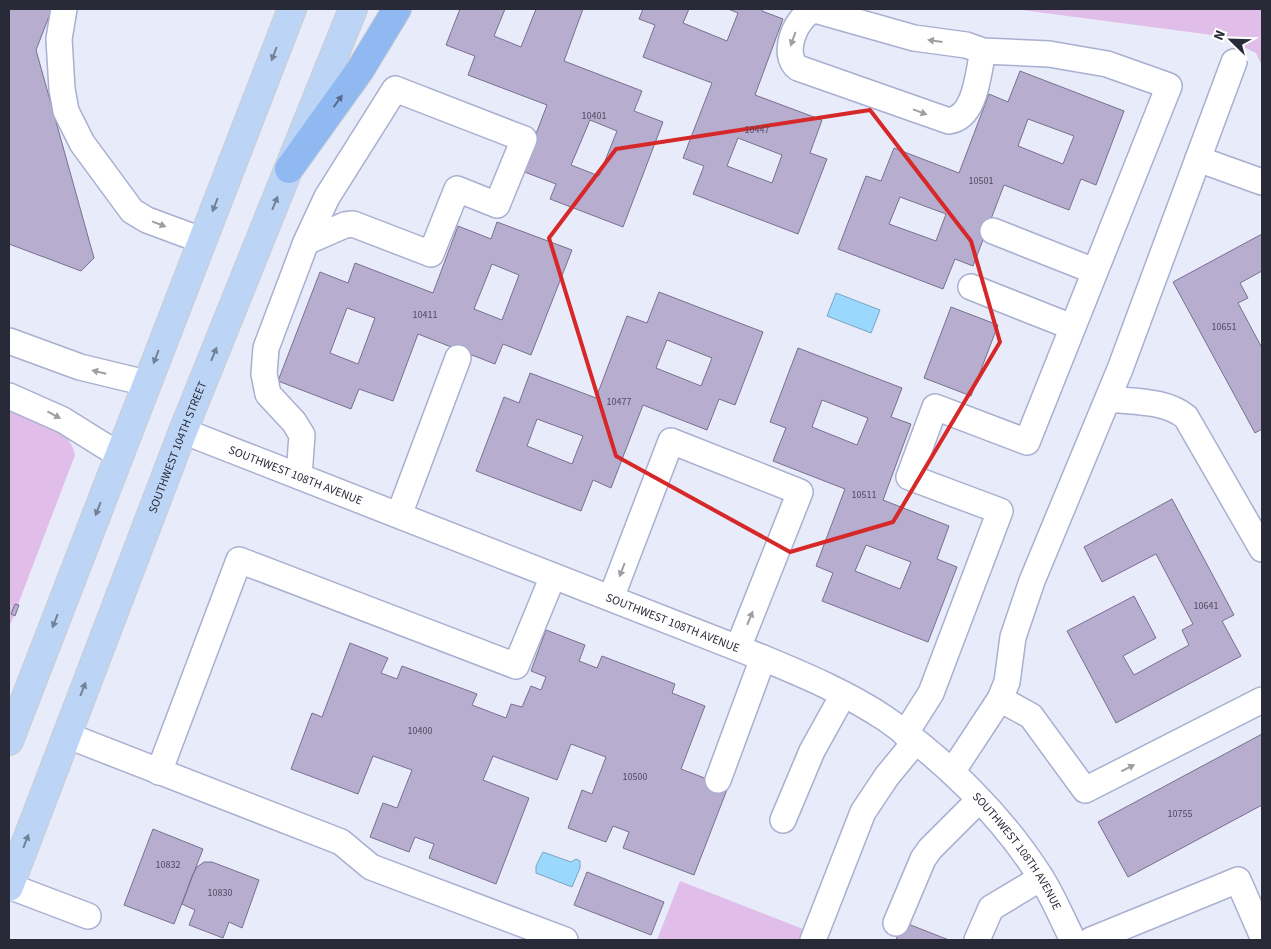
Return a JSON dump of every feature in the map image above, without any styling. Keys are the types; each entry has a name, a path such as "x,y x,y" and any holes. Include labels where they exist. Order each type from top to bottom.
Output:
{"highway":[{"path":"289,169 360,70 397,9"}],"main road":[{"path":"9,741 201,240 292,9"},
{"name":"SOUTHWEST 104TH STREET","path":"9,886 183,431 349,18"}],"street":[{"path":"64,9 59,39 59,63 66,111 82,143 111,181 122,200 140,216 201,240"},
{"path":"819,939 863,812 910,738 931,693 1000,512 909,477 935,407 1027,442 1169,86 1124,68 1086,59 1032,53 983,51 966,45 914,38 815,10 802,19 790,46 790,56 794,65 806,71 949,121 960,116 970,105 983,51"},
{"path":"952,772 1000,698 1007,682 1012,637 1032,581 1108,399 1234,62"},
{"path":"299,476 302,435 294,422 268,394 264,383 263,366 273,326 306,242 327,197 395,89 524,139 497,205 457,189 431,254 354,224 340,226 306,242"},
{"path":"1198,159 1262,182"},
{"path":"993,231 1094,270"},
{"path":"971,287 1072,327"},
{"path":"9,341 80,367 146,383"},
{"path":"399,516 458,358"},
{"path":"9,396 62,420 119,455"},
{"path":"1108,399 1162,405 1177,410 1186,417 1262,549"},
{"name":"SOUTHWEST 108TH AVENUE","path":"183,431 763,658 842,695 885,719 952,772 1010,834 1041,878 1073,940"},
{"path":"611,598 671,441 800,492 738,648"},
{"path":"159,772 240,560 516,666 553,576"},
{"path":"718,780 763,658"},
{"path":"783,820 812,750 842,695"},
{"path":"1000,698 1031,716 1085,790 1262,700"},
{"path":"66,735 341,842 372,866 566,940"},
{"path":"896,923 923,859 978,800"},
{"path":"977,940 990,908 1041,878"},
{"path":"1091,940 1238,880 1262,935"},
{"path":"9,886 88,916"}],"highlighted area":[{"path":"870,110 971,241 1000,342 893,522 790,552 616,456 549,238 616,149"}],"shaded area":[{"path":"1015,9 1262,9 1262,66 1256,53 1220,36"},
{"path":"9,409 49,424 58,430 66,436 75,455 9,628"},
{"path":"680,881 803,929 798,940 657,940"}],"water":[{"path":"836,293 880,310 871,333 827,316"},
{"path":"543,852 571,862 576,859 580,861 580,868 572,887 536,873 536,866"}],"building":[{"path":"9,9 52,9 36,50 94,258 81,271 9,244"},
{"path":"460,9 505,9 494,36 521,47 536,9 583,9 564,61 642,91 634,111 663,122 623,227 550,199 556,184 522,171 547,105 468,75 475,56 446,45","holes":["590,120 617,131 599,176 571,165"]},
{"path":"643,9 689,9 683,23 727,41 738,13 728,9 763,9 762,11 783,19 755,95 822,120 810,153 827,159 798,234 693,194 704,166 683,158 712,83 643,57 655,25 639,19","holes":["738,138 782,155 772,183 727,166"]},
{"path":"1020,71 1124,111 1096,185 1081,179 1069,210 1004,185 973,266 955,259 943,289 838,249 866,176 881,181 894,148 959,173 989,94 1008,102","holes":["1028,119 1074,136 1063,164 1018,146","900,197 946,214 936,241 889,224"]},
{"path":"497,222 572,250 531,355 503,344 495,364 418,334 393,401 359,389 351,409 278,381 320,272 348,283 355,263 433,293 458,226 491,239","holes":["492,264 519,275 502,320 474,309","347,308 375,318 358,364 330,353"]},
{"path":"1262,234 1262,271 1240,283 1248,298 1238,303 1262,348 1262,429 1255,433 1173,282"},
{"path":"659,292 763,332 735,405 719,399 707,430 643,405 611,488 593,480 581,511 476,471 504,397 519,403 530,373 596,398 627,316 647,323","holes":["667,340 712,358 701,386 656,368","537,419 583,436 572,464 527,446"]},
{"path":"951,307 998,325 971,396 924,378"},
{"path":"798,348 902,388 891,417 911,424 883,500 949,526 937,559 957,567 928,642 822,601 833,573 816,566 845,489 773,461 786,428 770,422","holes":["822,400 868,418 857,445 812,427","866,545 911,562 900,589 855,571"]},
{"path":"1172,499 1234,615 1222,621 1241,656 1116,723 1067,631 1134,596 1156,638 1123,656 1134,675 1189,645 1182,630 1193,624 1156,554 1102,582 1084,547"},
{"path":"15,604 19,605 15,616 11,614"},
{"path":"546,630 585,645 579,661 597,668 602,656 675,684 672,693 705,706 681,769 728,787 694,875 623,848 629,832 613,826 606,842 568,828 582,790 592,794 606,757 571,744 557,780 493,756 483,780 529,798 496,884 429,858 434,844 415,837 409,852 370,837 383,803 397,808 412,770 373,756 358,794 291,769 312,713 322,717 350,643 388,658 381,673 397,679 402,666 477,694 472,705 506,718 511,704 522,707 531,686 541,690 546,677 531,671"},
{"path":"1262,734 1262,805 1128,877 1098,822"},
{"path":"153,829 203,849 174,924 124,905"},
{"path":"204,862 212,862 259,880 242,928 229,922 223,938 189,925 195,910 182,904 192,876 197,867"},
{"path":"587,872 664,902 651,935 574,905"},
{"path":"903,922 949,940 896,940"}]}
